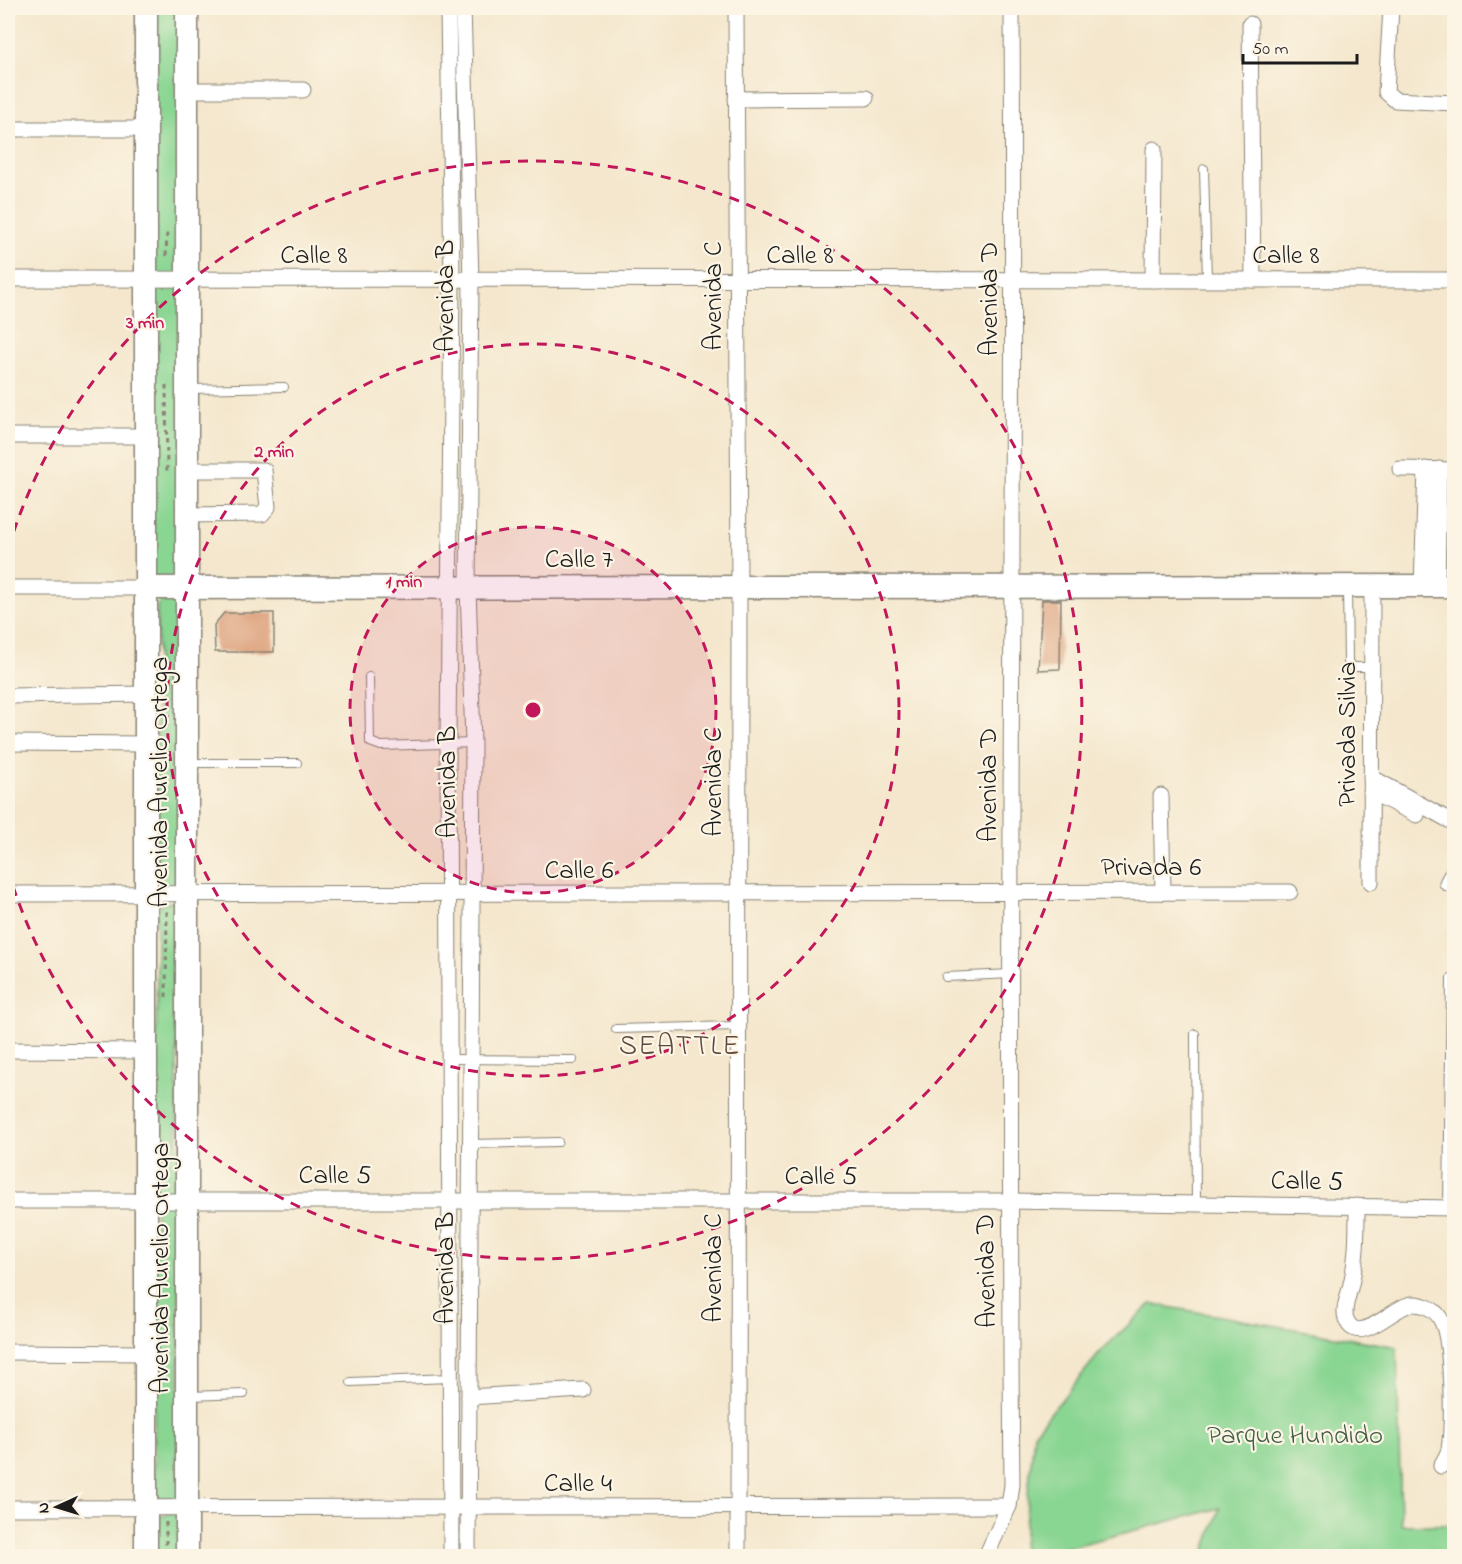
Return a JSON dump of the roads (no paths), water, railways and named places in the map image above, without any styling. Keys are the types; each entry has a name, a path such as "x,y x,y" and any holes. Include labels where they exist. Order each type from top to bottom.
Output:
{"main road":[{"name":"Avenida Aurelio Ortega","path":"146,8 146,1557"},
{"name":"Avenida Aurelio Ortega","path":"187,8 187,1557"},
{"name":"Calle 7","path":"146,588 1438,586"}],"street":[{"name":"Avenida B","path":"448,8 456,67 471,279 469,408 448,744 449,1507 451,1557"},
{"name":"Avenida B","path":"463,8 456,67 451,408 459,587 472,743 468,1557"},
{"name":"Avenida C","path":"736,8 739,587 738,1557"},
{"name":"Avenida D","path":"986,1557 1009,1506 1012,1485 1009,1201 1012,892 1012,8"},
{"path":"1391,8 1386,92 1389,97 1395,100 1455,103"},
{"path":"1250,24 1253,280"},
{"path":"187,90 303,90"},
{"path":"736,99 866,98"},
{"path":"8,129 146,129"},
{"path":"1153,280 1154,149"},
{"name":"Calle 8","path":"8,279 1455,280"},
{"path":"451,408 469,408"},
{"path":"8,436 146,436"},
{"path":"1400,469 1440,470 1438,586"},
{"path":"186,470 264,470 267,507 262,514 187,514"},
{"name":"Privada Silvia","path":"1371,882 1372,587"},
{"path":"8,588 146,588"},
{"path":"8,696 146,694"},
{"path":"8,743 146,744"},
{"path":"1371,784 1455,823"},
{"path":"1371,784 1455,833"},
{"path":"1161,796 1162,892"},
{"name":"Privada 6","path":"1012,892 1290,892"},
{"name":"Calle 6","path":"8,894 471,895 1012,892"},
{"path":"8,1050 146,1051"},
{"name":"Calle 5","path":"8,1201 146,1202 188,1199 1009,1201 1451,1208"},
{"path":"1358,1206 1354,1273 1346,1304 1346,1319 1354,1328 1363,1330 1371,1328 1403,1306 1424,1306 1435,1311 1446,1332 1450,1391 1449,1451 1441,1466"},
{"path":"449,1320 469,1320"},
{"path":"8,1352 146,1353"},
{"path":"469,1396 584,1390"},
{"name":"Calle 4","path":"8,1508 1009,1506"}],"lane":[{"path":"1204,169 1207,280"},
{"path":"186,388 284,387"},
{"path":"1347,587 1348,662 1353,667 1372,667"},
{"path":"369,677 370,742 381,746 472,743"},
{"path":"187,763 297,763"},
{"path":"946,977 1011,974"},
{"path":"1451,979 1451,1208"},
{"path":"616,1029 737,1026"},
{"path":"1195,1034 1196,1204"},
{"path":"449,1059 573,1060"},
{"path":"470,1144 558,1142"},
{"path":"351,1382 449,1378"},
{"path":"187,1396 244,1394"}],"district":[{"name":"SEATTLE","path":"680,1044"}],"park label":[{"name":"Parque Hundido","path":"1295,1434"}]}
